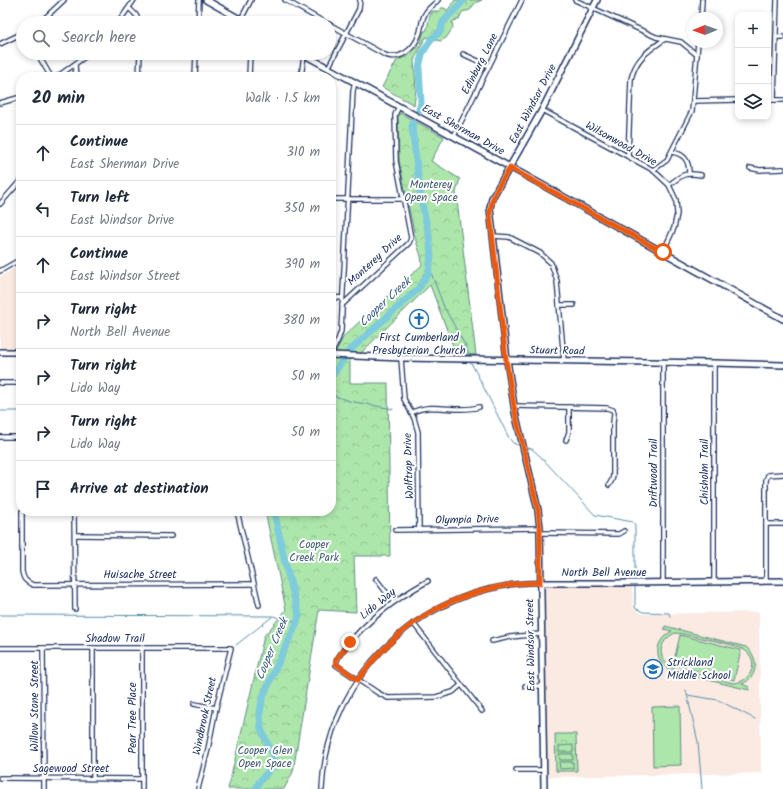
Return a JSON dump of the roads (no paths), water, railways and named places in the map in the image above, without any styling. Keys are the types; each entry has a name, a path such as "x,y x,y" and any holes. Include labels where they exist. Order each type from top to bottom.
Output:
{"street":[{"path":"47,16 64,0"},
{"path":"123,16 134,0"},
{"path":"198,16 199,0"},
{"path":"206,0 235,16"},
{"path":"243,16 251,0"},
{"path":"285,0 314,16"},
{"path":"336,53 359,9 360,0"},
{"path":"336,28 385,55 393,57 402,55 413,46 418,38 425,14 438,0"},
{"name":"Edinburg Lane","path":"454,136 522,0"},
{"path":"575,0 656,37 681,42 697,55"},
{"name":"East Windsor Drive","path":"506,360 490,208 492,198 542,110 597,0"},
{"path":"701,12 702,0"},
{"path":"777,0 774,100 783,100"},
{"path":"129,8 136,16"},
{"path":"0,44 16,36"},
{"path":"776,37 783,37"},
{"path":"628,156 632,79 634,68 644,53 664,39"},
{"path":"653,170 667,160 690,116 693,101 698,48"},
{"path":"462,54 489,66"},
{"path":"41,60 48,72"},
{"path":"64,72 81,60"},
{"path":"139,72 140,60"},
{"path":"195,72 196,60"},
{"path":"249,72 250,60"},
{"path":"302,72 303,60"},
{"name":"East Sherman Drive","path":"314,60 336,72"},
{"path":"328,68 332,60"},
{"path":"75,65 76,72"},
{"name":"East Sherman Drive","path":"336,72 783,319"},
{"path":"336,344 341,331 353,91 355,82"},
{"path":"0,104 16,99"},
{"path":"693,101 735,100"},
{"name":"Monterey Drive","path":"342,305 408,243 411,238 396,161 395,115 399,106"},
{"name":"Wilsonwood Drive","path":"542,110 653,170 669,185 676,200 677,214 674,228 663,252"},
{"path":"672,152 678,153 686,159 689,167 689,173"},
{"path":"750,168 760,170 783,169"},
{"path":"669,185 682,174 689,173 701,175"},
{"path":"0,204 16,186"},
{"path":"336,199 403,199"},
{"path":"493,236 509,237 540,253 551,263 557,281 564,361"},
{"path":"0,271 16,262"},
{"path":"336,298 342,298"},
{"path":"559,305 574,305"},
{"path":"0,352 16,352"},
{"name":"Stuart Road","path":"336,355 401,358 714,363 783,366"},
{"name":"Wolftrap Drive","path":"401,358 404,399 418,432 419,530"},
{"name":"East Windsor Street","path":"506,360 514,406 538,510 540,531 544,789"},
{"name":"Driftwood Trail","path":"663,362 663,583"},
{"name":"Chisholm Trail","path":"714,363 714,582"},
{"path":"0,383 16,383"},
{"path":"514,406 607,408 613,410 613,476 609,485"},
{"path":"411,413 418,409 424,408 438,407 466,410 479,407"},
{"path":"566,440 569,432 569,407"},
{"path":"0,437 16,438"},
{"path":"766,581 766,480 768,475 783,474"},
{"name":"Huisache Street","path":"22,516 22,571 26,582 33,585 254,584"},
{"path":"74,516 75,609"},
{"path":"238,516 259,606"},
{"path":"766,524 783,524"},
{"name":"Olympia Drive","path":"395,530 540,531 619,534 624,531"},
{"path":"74,535 171,536"},
{"path":"376,579 393,602"},
{"name":"Lido Way","path":"358,680 338,667 336,660 369,621 393,602 428,581"},
{"name":"North Bell Avenue","path":"322,789 326,754 334,727 342,708 358,680 385,647 413,623 433,610 470,594 522,583 783,581"},
{"path":"413,623 482,711"},
{"path":"492,641 510,637 541,634"},
{"name":"Shadow Trail","path":"0,648 231,648"},
{"name":"Willow Stone Street","path":"43,648 44,789"},
{"path":"93,648 93,778"},
{"name":"Pear Tree Place","path":"142,648 142,789"},
{"name":"Windbrook Street","path":"198,789 231,648"},
{"path":"358,680 388,698 436,697 453,692 461,685"},
{"path":"525,686 542,686"},
{"path":"194,704 216,708"},
{"path":"516,770 543,770"},
{"name":"Sagewood Street","path":"0,778 142,779"}],"waterway":[{"name":"Cooper Creek","path":"419,110 421,103 419,68 422,54 432,38 440,32 443,22 464,0"},
{"name":"Cooper Creek","path":"348,352 418,289 428,274 431,256 429,235 421,200 412,127 413,122"},
{"path":"430,270 444,307 469,355"},
{"name":"Cooper Creek","path":"336,370 343,360"},
{"path":"471,363 509,438 513,443 518,445"},
{"path":"336,396 349,401 393,409"},
{"path":"0,411 16,411"},
{"path":"528,448 532,449 540,456 595,515 633,522 635,525 635,580"},
{"name":"Cooper Creek","path":"256,789 259,782 273,766 275,760 261,729 260,713 262,699 296,625 299,615 285,563 275,516"},
{"path":"635,586 635,608 643,612 669,613 670,616"},
{"path":"0,615 273,616 289,621 298,620"},
{"path":"236,645 272,617"},
{"path":"686,690 698,742 702,789"},
{"path":"687,695 718,700 755,719"}],"place":[{"name":"First Cumberland Presbyterian Church","path":"419,319"},
{"name":"Strickland Middle School","path":"653,669"}],"park label":[{"name":"Monterey Open Space","path":"431,191"},
{"name":"Cooper Creek Park","path":"314,551"},
{"name":"Cooper Glen Open Space","path":"265,757"}]}
